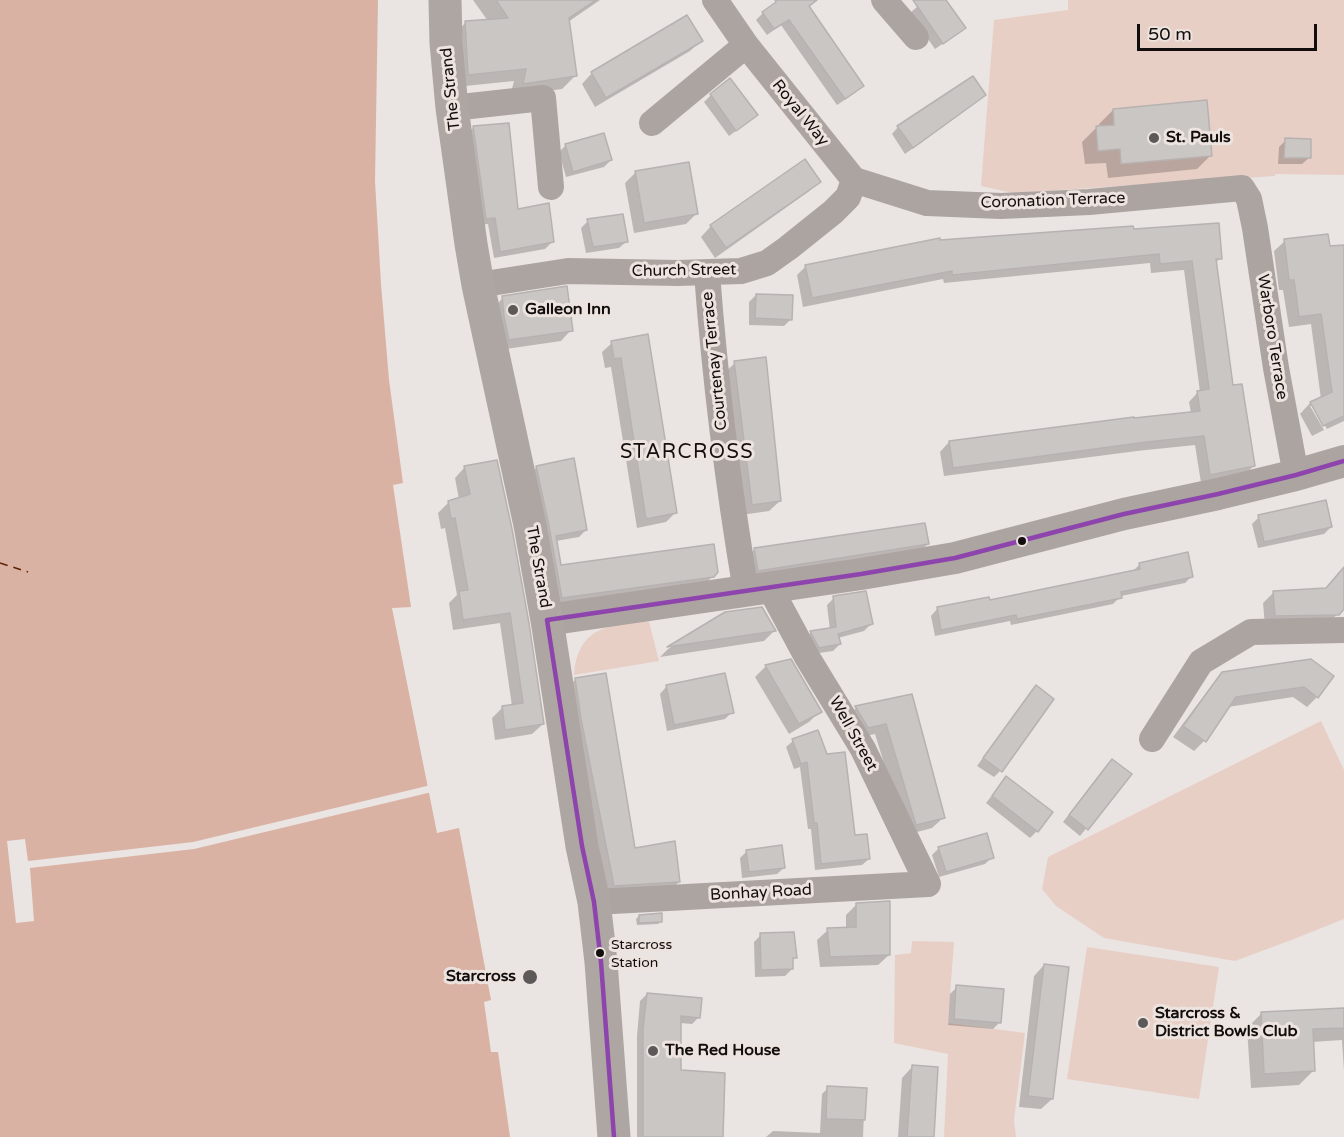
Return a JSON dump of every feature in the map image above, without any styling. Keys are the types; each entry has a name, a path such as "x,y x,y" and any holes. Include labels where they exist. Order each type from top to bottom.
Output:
{"main road":[{"name":"The Strand","path":"445,0 452,108 471,244 530,525 582,846 594,902 601,962 614,1137"}],"street":[{"name":"Royal Way","path":"715,0 746,45 854,180"},
{"path":"884,0 916,37"},
{"path":"652,123 746,45"},
{"path":"452,108 543,98 550,187"},
{"name":"Coronation Terrace","path":"854,180 927,203 1001,206 1089,202 1242,188 1250,199"},
{"name":"Church Street","path":"478,285 568,271 741,272 767,263 833,212 848,197 854,180"},
{"name":"Warboro Terrace","path":"1250,199 1276,368 1296,475"},
{"name":"Courtenay Terrace","path":"707,273 713,356 734,520 758,590"},
{"path":"547,620 758,590 955,558 1124,514 1296,475 1344,461"},
{"name":"Well Street","path":"758,590 807,657 863,749 928,885"},
{"path":"1152,739 1201,662 1251,632 1344,630"},
{"name":"Bonhay Road","path":"594,902 928,885"}],"shaded area":[{"path":"0,0 378,0 375,181 389,380 403,483 393,485 411,607 392,608 437,833 459,828 491,1000 484,1002 491,1052 498,1052 510,1137 0,1137"},
{"name":"St. Pauls","path":"1068,0 1344,0 1344,175 1275,174 1275,176 1013,193 981,186 994,20 1068,10"},
{"path":"648,618 659,661 574,675 577,659 589,638 608,627"},
{"path":"1321,721 1344,770 1344,919 1235,961 1104,938 1056,906 1042,889 1048,857"},
{"path":"912,941 954,942 948,1023 1025,1033 1014,1120 1016,1137 944,1137 948,1054 894,1043 895,955 911,953"},
{"name":"Starcross & District Bowls Club","path":"1087,947 1219,967 1199,1099 1067,1079"}],"pier":[{"path":"431,785 432,792 194,849 30,868 34,921 16,923 7,841 25,839 28,861 193,842"}],"building":[{"path":"496,0 596,0 569,18 577,76 523,84 526,69 468,75 465,21 508,18"},
{"path":"775,0 817,0 809,6 864,86 845,99 789,20 774,29 762,12 776,2"},
{"path":"913,0 946,0 966,28 943,44"},
{"path":"687,15 703,41 606,98 591,72"},
{"path":"973,76 986,95 913,148 897,126"},
{"path":"730,78 758,115 736,131 710,94"},
{"name":"St. Pauls","path":"1207,100 1212,156 1121,164 1120,149 1098,151 1096,126 1114,125 1113,109"},
{"path":"509,123 518,209 549,203 554,242 500,252 495,218 486,219 473,126"},
{"path":"604,133 612,160 573,172 565,144"},
{"path":"1285,138 1311,139 1311,158 1284,158"},
{"path":"805,159 821,182 726,248 710,225"},
{"path":"689,162 698,214 644,223 635,171"},
{"path":"623,214 628,242 593,247 587,219"},
{"path":"1219,223 1222,259 1216,259 1233,385 1242,384 1255,466 1210,475 1204,436 953,468 949,441 1134,417 1200,411 1197,391 1209,389 1192,261 1160,264 1159,254 952,275 952,271 812,298 805,265 940,238 940,240 1133,226 1134,229"},
{"path":"1328,234 1330,246 1344,245 1344,416 1323,426 1310,402 1332,392 1321,314 1299,317 1294,280 1289,280 1284,239"},
{"path":"567,286 573,331 509,340 502,296"},
{"path":"756,294 793,295 792,320 755,318"},
{"path":"648,334 677,513 646,519 621,358 614,359 611,341"},
{"path":"766,357 781,501 752,505 734,361"},
{"path":"574,458 587,530 556,536 561,565 714,544 718,572 714,577 562,598 536,466"},
{"path":"497,460 529,623 544,724 505,730 502,706 523,703 510,613 463,620 459,591 468,590 455,518 451,519 448,501 470,494 464,466"},
{"path":"1326,500 1332,527 1264,542 1258,515"},
{"path":"925,523 929,544 758,571 754,548"},
{"path":"1188,552 1193,577 1121,592 1122,598 1017,619 1016,615 941,630 937,607 989,597 990,600 1140,569 1139,563"},
{"path":"1344,567 1344,609 1339,615 1275,616 1273,591 1326,588"},
{"path":"866,591 873,624 838,634 841,644 819,648 810,631 836,627 833,596"},
{"path":"762,607 776,631 667,647 725,612"},
{"path":"791,659 822,712 799,724 765,665"},
{"path":"1311,659 1334,676 1318,698 1304,687 1236,697 1206,742 1183,726 1222,672"},
{"path":"606,673 635,848 675,841 680,882 614,886 575,678"},
{"path":"725,673 734,713 674,725 666,685"},
{"path":"1036,685 1054,699 1002,772 983,758"},
{"path":"912,694 945,818 916,825 886,724 868,728 855,706"},
{"path":"818,730 827,754 845,752 855,835 867,834 870,859 821,864 807,762 801,764 792,739"},
{"path":"1112,759 1132,774 1088,830 1069,815"},
{"path":"1006,776 1053,812 1038,832 992,796"},
{"path":"987,833 994,858 946,872 938,847"},
{"path":"782,845 785,868 749,872 746,850"},
{"path":"890,901 890,955 830,957 827,928 856,927 856,903"},
{"path":"662,913 662,922 639,923 639,915"},
{"path":"794,932 797,958 793,958 793,969 761,970 760,933"},
{"path":"1044,964 1069,967 1053,1099 1028,1096"},
{"path":"956,985 1004,989 1001,1023 954,1019"},
{"path":"647,993 702,998 700,1018 681,1016 681,1070 725,1073 723,1137 643,1137 643,1029"},
{"path":"1344,1008 1344,1028 1313,1029 1315,1071 1264,1074 1261,1012"},
{"path":"912,1065 938,1067 934,1137 907,1137"},
{"path":"827,1086 867,1088 865,1120 826,1119"}],"ferry route":[{"path":"0,563 28,572"}],"transit line":[{"path":"614,1137 601,962 594,902 582,846 547,620 955,558 1124,514 1296,475 1344,461"}],"place":[{"name":"St. Pauls","path":"1154,138"},
{"name":"Galleon Inn","path":"513,310"},
{"name":"Starcross Station","path":"600,953"},
{"name":"Starcross","path":"530,977"},
{"name":"Starcross & District Bowls Club","path":"1143,1023"},
{"name":"The Red House","path":"653,1051"}],"district":[{"name":"STARCROSS","path":"687,453"}]}
